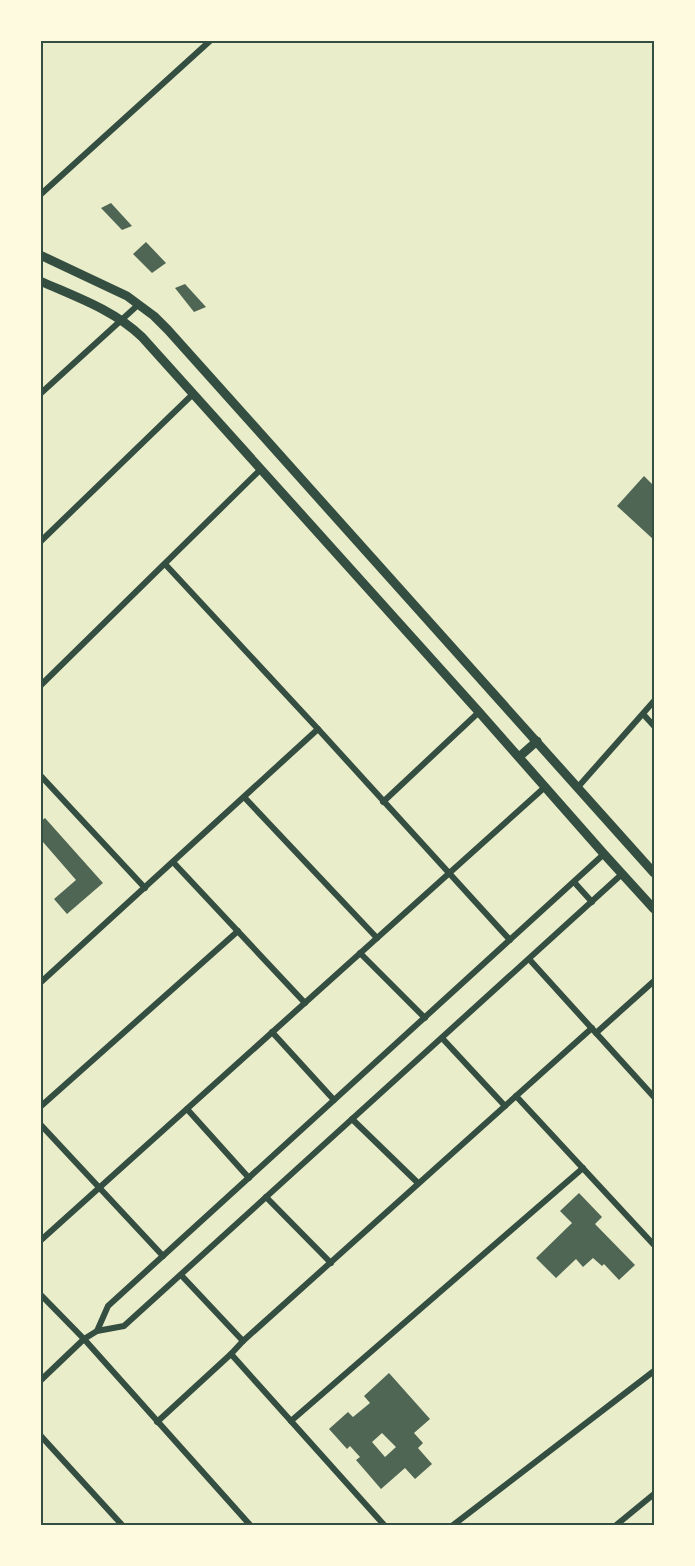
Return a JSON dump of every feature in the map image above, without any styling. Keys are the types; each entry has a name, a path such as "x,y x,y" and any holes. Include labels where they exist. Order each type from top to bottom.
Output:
{"street":[{"path":"40,195 211,40"},
{"path":"40,255 115,289 139,303 168,330 654,873"},
{"path":"40,281 121,319 142,337 654,909"},
{"path":"40,394 139,303"},
{"path":"40,543 193,394"},
{"path":"41,686 261,469"},
{"path":"165,564 510,940"},
{"path":"578,787 654,701"},
{"path":"383,802 479,712"},
{"path":"643,714 654,726"},
{"path":"42,978 145,888 318,729"},
{"path":"519,757 537,741"},
{"path":"40,775 145,888"},
{"path":"40,1241 544,787"},
{"path":"244,797 376,938"},
{"path":"97,1331 108,1306 604,854"},
{"path":"173,862 304,1003"},
{"path":"40,1381 84,1339 97,1331 124,1326 622,874"},
{"path":"574,882 592,902"},
{"path":"40,1107 238,931"},
{"path":"360,953 425,1018"},
{"path":"529,959 654,1097"},
{"path":"157,1422 243,1341 516,1096 654,981"},
{"path":"272,1032 334,1100"},
{"path":"442,1038 505,1106"},
{"path":"516,1096 654,1245"},
{"path":"187,1109 249,1178"},
{"path":"352,1119 418,1184"},
{"path":"40,1124 163,1256"},
{"path":"291,1421 583,1168"},
{"path":"266,1197 330,1263"},
{"path":"181,1275 243,1341"},
{"path":"40,1294 84,1339 250,1526"},
{"path":"231,1354 385,1526"},
{"path":"452,1526 654,1371"},
{"path":"40,1435 123,1526"},
{"path":"615,1526 654,1494"}],"building":[{"path":"111,203 132,226 122,230 101,208"},
{"path":"146,242 166,263 152,273 133,254"},
{"path":"185,284 206,307 194,312 175,288"},
{"path":"644,476 654,486 654,540 617,506"},
{"path":"45,818 103,883 67,914 54,899 76,880 43,842 40,844 40,822"},
{"path":"579,1193 602,1217 595,1224 635,1265 619,1280 604,1264 602,1266 593,1258 583,1267 576,1259 556,1278 536,1258 572,1223 560,1211"},
{"path":"389,1373 430,1419 414,1433 423,1443 418,1448 432,1464 415,1479 405,1468 381,1489 356,1460 360,1457 350,1446 347,1449 329,1429 348,1412 353,1417 370,1403 364,1396","holes":["382,1433 396,1447 385,1457 372,1442"]}]}
